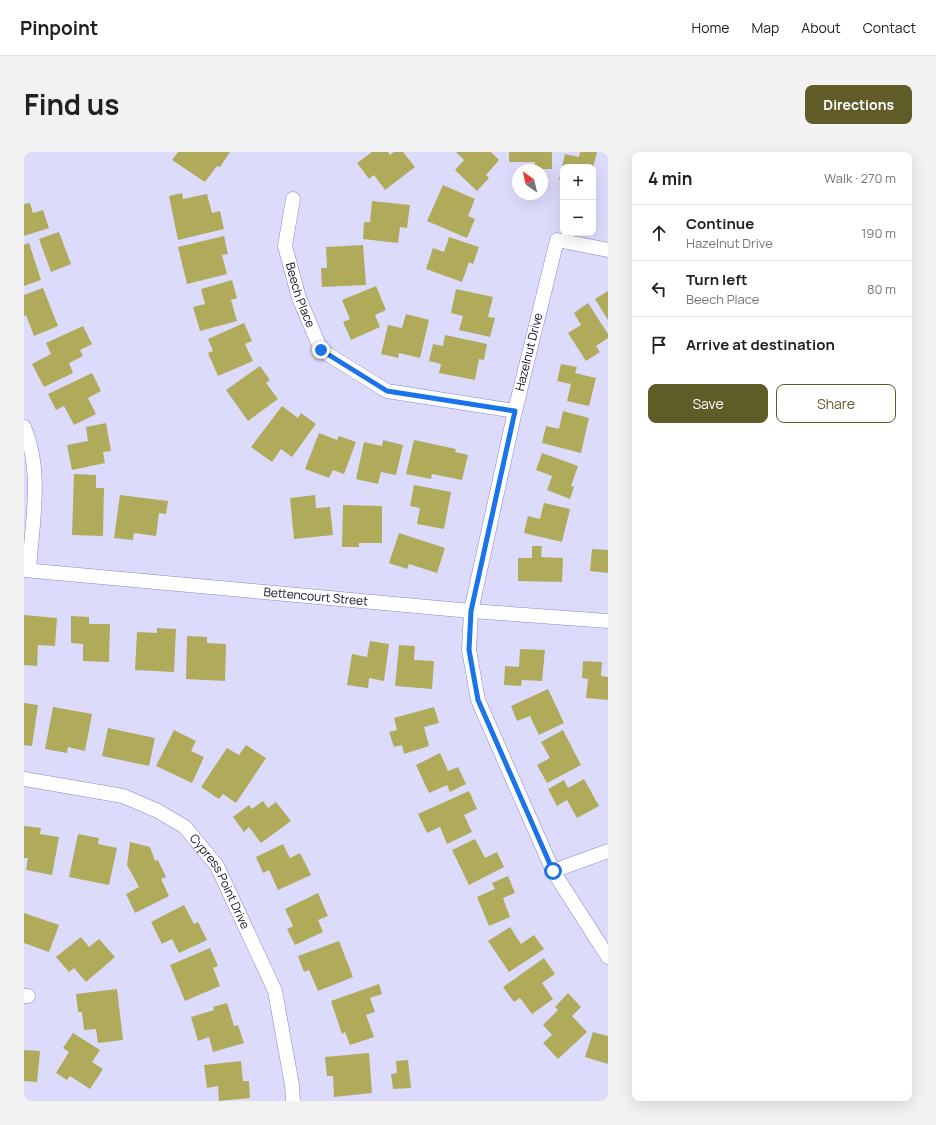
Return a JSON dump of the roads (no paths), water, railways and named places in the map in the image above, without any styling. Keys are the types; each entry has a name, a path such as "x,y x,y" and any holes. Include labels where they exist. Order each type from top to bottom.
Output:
{"street":[{"name":"Beech Place","path":"293,199 285,246 299,298 321,350 387,391 515,411"},
{"name":"Hazelnut Drive","path":"608,250 556,240 515,411 471,611 469,650 478,700 553,871 608,957"},
{"path":"24,426 31,442 36,484 26,570"},
{"name":"Bettencourt Street","path":"26,570 471,611 608,622"},
{"name":"Cypress Point Drive","path":"24,779 123,796 158,811 185,827 217,866 275,991 292,1085 293,1101"},
{"path":"553,871 608,851"}]}
